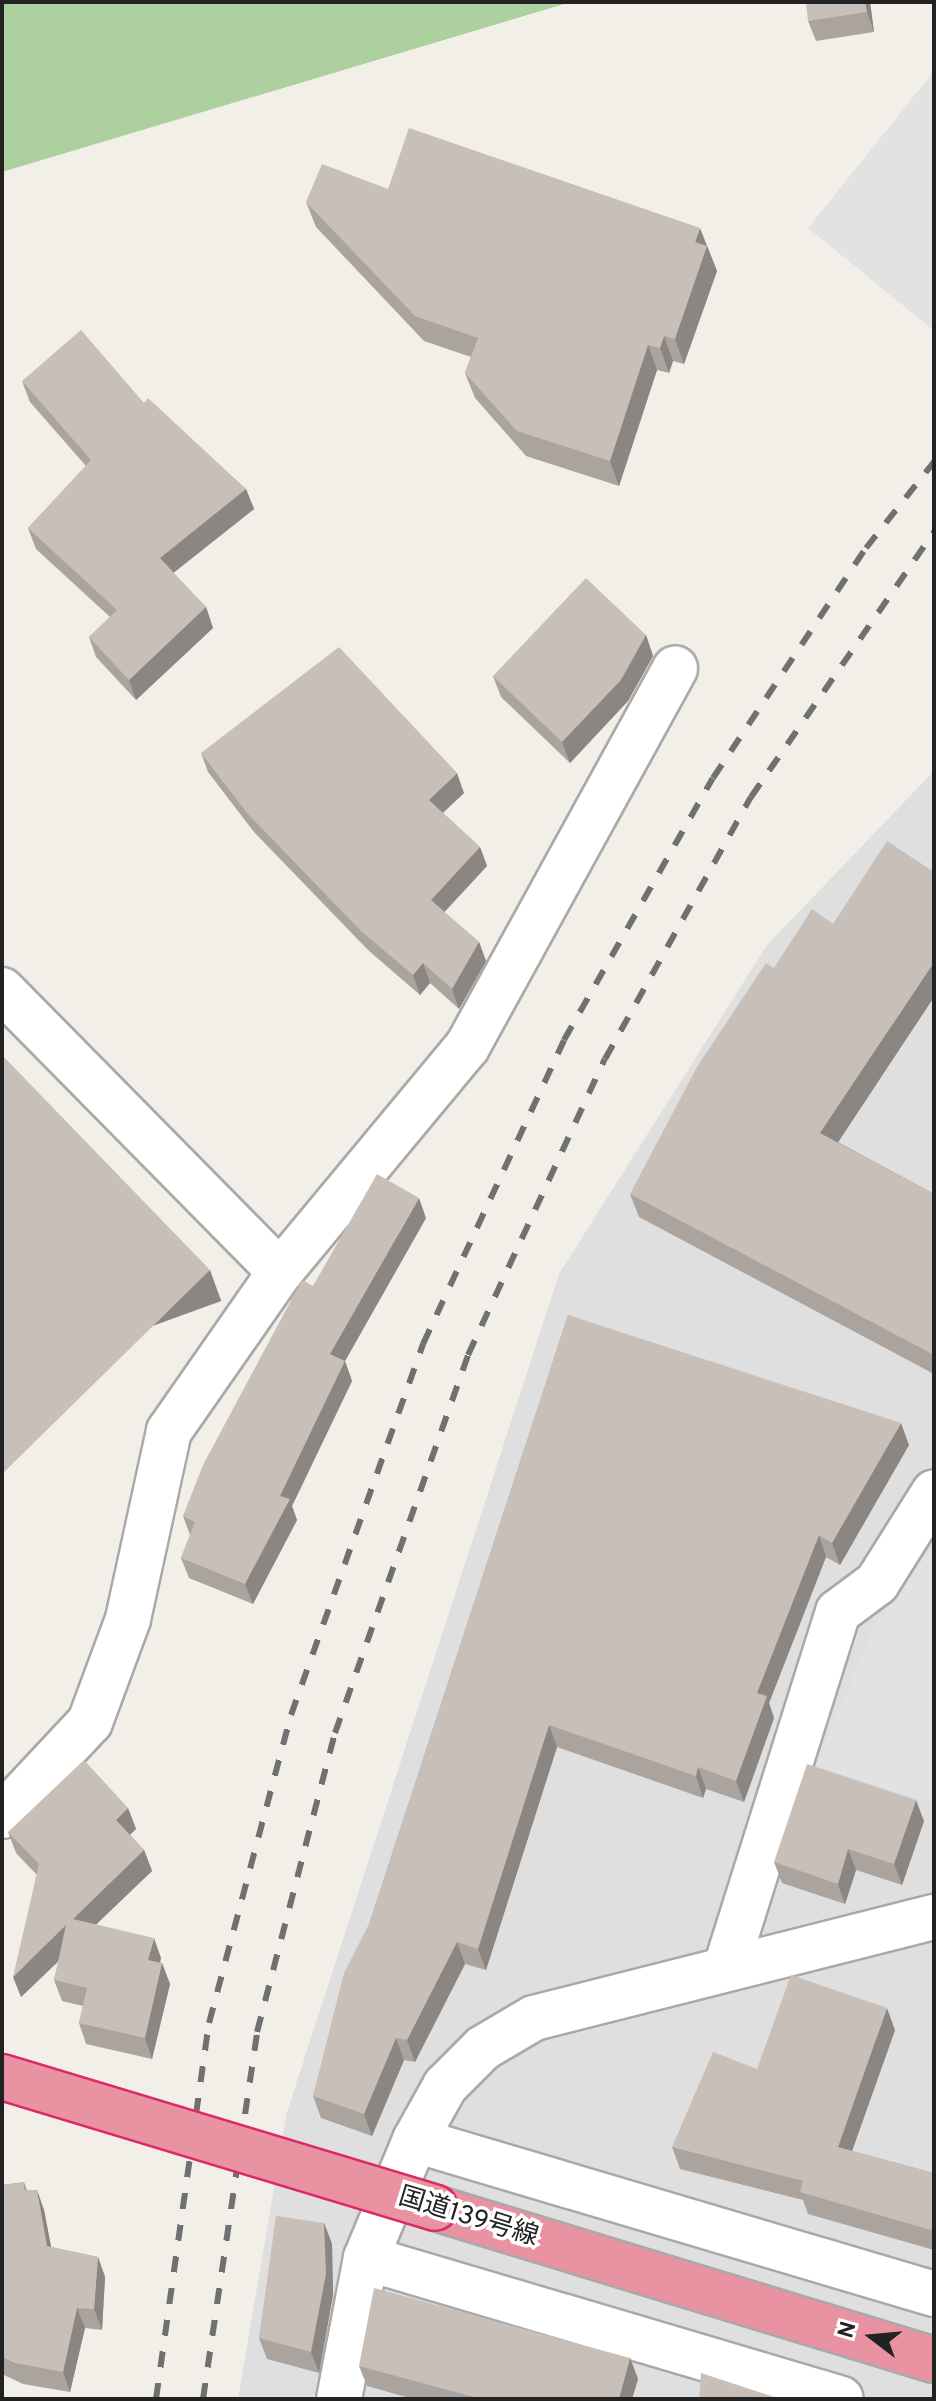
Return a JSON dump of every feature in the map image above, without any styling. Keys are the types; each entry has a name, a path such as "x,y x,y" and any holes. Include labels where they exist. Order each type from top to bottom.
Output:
{"highway":[{"name":"国道139号線","path":"2,2077 934,2360"}],"street":[{"path":"2,1816 90,1722 128,1619 169,1431 280,1272 467,1047 675,668"},
{"path":"2,990 280,1272"},
{"path":"727,1964 838,1612 877,1583 934,1492"},
{"path":"339,2399 366,2258 415,2140 445,2086 483,2048 534,2018 727,1964 934,1917"},
{"path":"415,2140 934,2294"},
{"path":"366,2258 841,2399"}],"shaded area":[{"path":"934,71 934,327 932,329 808,228"},
{"path":"934,771 934,2399 238,2399 287,2112 559,1274 767,945"},
{"path":"934,1545 934,1803 816,1767 873,1628"}],"green space":[{"path":"2,2 571,2 2,172"}],"building":[{"path":"806,2 865,2 867,12 808,21"},
{"path":"409,128 700,228 695,242 707,246 675,339 664,336 660,348 648,345 610,461 517,431 465,373 478,338 415,316 306,202 322,164 388,189"},
{"path":"81,330 144,403 148,398 246,489 160,558 206,607 129,680 89,637 117,610 28,528 91,460 22,381"},
{"path":"586,578 646,635 621,680 562,742 493,676"},
{"path":"339,647 457,773 429,800 480,847 431,900 479,942 452,989 423,963 413,975 361,931 247,813 201,753"},
{"path":"887,841 934,872 934,962 820,1133 934,1194 934,1355 630,1194 697,1067 766,963 774,968 812,909 833,924"},
{"path":"2,1055 210,1270 2,1474"},
{"path":"377,1174 419,1198 330,1354 345,1361 280,1496 290,1499 245,1584 181,1558 195,1522 183,1516 203,1465 302,1280 313,1286"},
{"path":"568,1315 901,1423 832,1543 819,1535 757,1693 767,1696 736,1781 698,1767 696,1776 549,1725 478,1949 457,1942 407,2040 396,2038 364,2114 313,2096 344,1973 370,1922"},
{"path":"84,1760 128,1808 116,1820 144,1850 73,1919 154,1938 148,1960 162,1963 145,2038 79,2023 87,1988 54,1980 66,1925 13,1977 39,1864 8,1832"},
{"path":"807,1764 916,1800 894,1864 848,1849 838,1884 774,1862"},
{"path":"791,1975 887,2008 838,2147 934,2173 934,2231 800,2192 803,2181 672,2147 713,2052 757,2069"},
{"path":"24,2182 24,2190 37,2190 47,2246 98,2257 94,2309 77,2308 63,2372 15,2363 2,2357 2,2185"},
{"path":"276,2216 324,2223 326,2274 311,2352 259,2338"},
{"path":"374,2288 630,2358 619,2399 481,2399 359,2366"},
{"path":"701,2373 774,2397 774,2399 699,2399"}],"railway":[{"path":"156,2399 209,2023 291,1715 423,1344 564,1040 713,778 866,548 934,462"},
{"path":"203,2399 257,2032 335,1733 468,1355 605,1059 751,797 934,532"}]}
